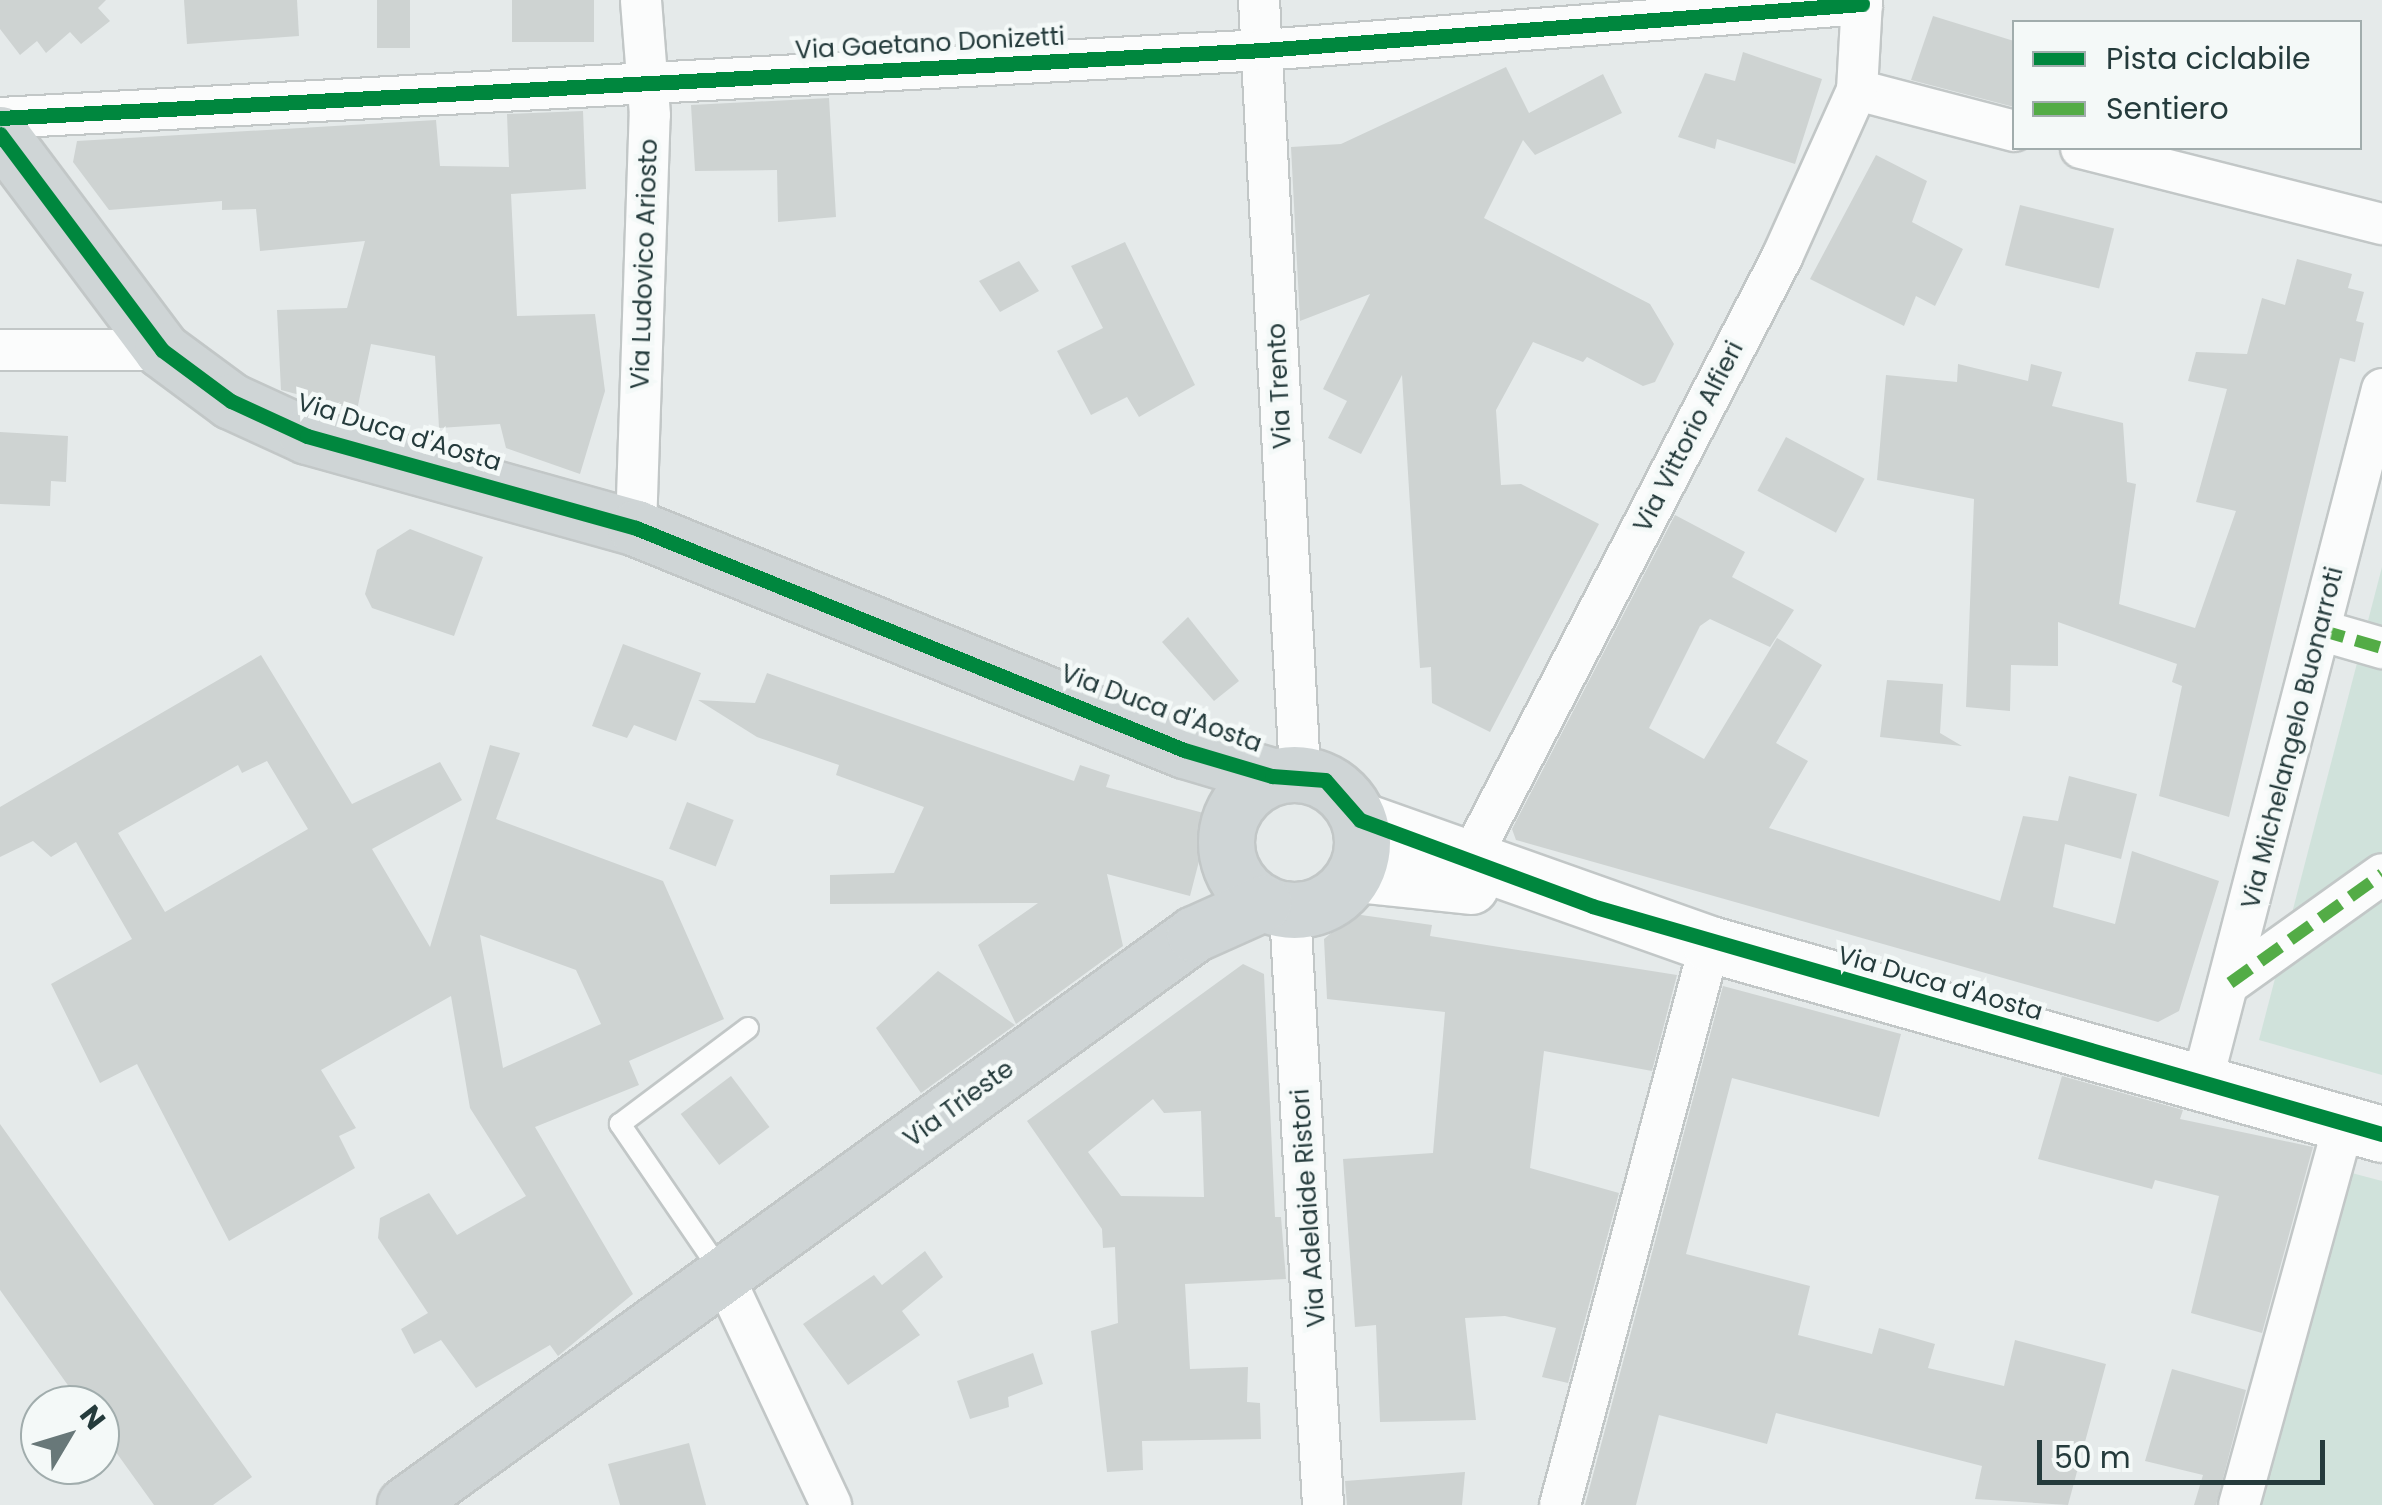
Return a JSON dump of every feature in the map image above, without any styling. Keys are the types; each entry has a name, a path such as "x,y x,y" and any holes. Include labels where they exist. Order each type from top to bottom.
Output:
{"main road":[{"name":"Via Duca d'Aosta","path":"0,134 162,350 231,401 307,436 636,528 1270,784 1326,780 1360,820 1592,906 1710,944 2363,1129"},
{"path":"1270,784 1226,838 1262,896 1316,908 1356,874 1360,820"},
{"name":"Via Duca d'Aosta","path":"1356,874 1592,906"},
{"name":"Via Trieste","path":"405,1505 1194,934 1262,896"}],"street":[{"name":"Via Ludovico Ariosto","path":"636,528 647,84 640,0"},
{"name":"Via Trento","path":"1259,0 1263,50 1270,784"},
{"name":"Via Gaetano Donizetti","path":"0,118 1263,50 1862,2"},
{"name":"Via Vittorio Alfieri","path":"1470,860 1782,257 1856,90 1862,2"},
{"path":"1856,90 2012,129"},
{"path":"2089,150 2382,224"},
{"path":"0,350 162,350"},
{"name":"Via Michelangelo Buonarroti","path":"2201,1086 2382,389"},
{"path":"2320,630 2382,648"},
{"path":"2230,983 2382,874"},
{"name":"Via Adelaide Ristori","path":"1262,896 1323,1505"},
{"path":"1560,1505 1710,944"},
{"name":"Via Duca d'Aosta","path":"2239,1505 2363,1129"},
{"path":"723,1275 831,1505"}],"lane":[{"path":"723,1275 620,1124 748,1028"}],"shaded area":[{"path":"2382,567 2382,1075 2259,1040"},
{"path":"2348,1172 2382,1181 2382,1505 2252,1505"}],"building":[{"path":"0,0 106,0 98,8 110,21 81,44 70,32 46,53 37,41 20,55 0,29"},
{"path":"184,0 297,0 299,36 187,44"},
{"path":"377,0 410,0 410,48 377,48"},
{"path":"512,0 594,0 594,42 512,42"},
{"path":"1933,16 2012,40 2012,106 1911,80"},
{"path":"1743,52 1822,79 1795,164 1717,139 1715,149 1678,137 1705,73 1735,81"},
{"path":"1506,67 1529,113 1603,74 1622,113 1535,155 1523,140 1484,218 1650,304 1674,344 1655,382 1643,386 1587,357 1583,362 1533,342 1496,410 1501,485 1521,484 1599,524 1490,732 1432,703 1431,667 1420,668 1402,375 1361,454 1328,438 1347,401 1323,389 1370,294 1300,321 1291,147 1341,144"},
{"path":"829,98 836,217 778,222 777,170 695,171 691,105"},
{"path":"583,111 586,189 511,194 517,316 595,314 605,391 580,474 506,448 500,424 439,428 435,356 371,344 357,410 281,390 277,310 347,308 365,241 260,251 256,209 222,210 222,201 109,210 73,162 77,141 436,120 440,166 509,167 507,114"},
{"path":"1876,155 1927,181 1912,222 1963,249 1935,306 1916,296 1904,326 1810,279"},
{"path":"2020,205 2114,228 2099,289 2005,265"},
{"path":"1125,242 1195,385 1139,417 1127,397 1091,415 1057,351 1103,328 1071,266"},
{"path":"2297,259 2352,274 2348,288 2364,292 2356,321 2364,323 2355,362 2340,358 2229,817 2159,796 2182,686 2172,682 2177,664 2058,622 2058,666 2011,665 2010,711 1966,707 1974,499 1877,480 1886,375 1957,382 1958,364 2028,381 2031,364 2062,372 2052,406 2123,423 2127,482 2136,484 2119,604 2195,628 2236,511 2196,502 2227,389 2188,381 2196,352 2247,354 2262,298 2285,305"},
{"path":"1019,261 1039,291 1000,312 979,281"},
{"path":"0,432 68,436 66,482 51,481 50,506 0,504"},
{"path":"1786,437 1865,479 1836,533 1757,491"},
{"path":"1675,515 1745,552 1732,577 1794,610 1770,647 1710,619 1700,626 1649,728 1704,759 1777,638 1822,665 1776,743 1808,761 1769,828 2000,901 2023,816 2058,821 2069,776 2137,794 2121,859 2065,844 2053,907 2115,924 2132,851 2219,881 2179,1011 2158,1022 1516,840 1512,829"},
{"path":"410,529 483,557 454,636 372,608 365,594 377,550"},
{"path":"1188,617 1239,681 1214,701 1162,642"},
{"path":"623,644 701,673 676,741 634,725 627,738 592,726"},
{"path":"261,655 352,804 440,762 462,800 372,849 430,947 490,745 520,753 496,819 663,881 724,1019 629,1061 639,1085 535,1127 633,1294 558,1356 550,1345 476,1388 441,1340 414,1354 401,1329 428,1313 378,1238 380,1218 429,1193 457,1235 526,1196 470,1108 451,996 321,1070 356,1128 339,1136 355,1168 229,1241 137,1064 100,1083 51,984 132,939 76,842 51,857 33,841 0,857 0,807","holes":["267,761 308,829 165,912 118,833 238,765 242,773","480,935 576,970 601,1024 503,1068"]},
{"path":"767,673 1074,781 1080,765 1110,775 1106,787 1211,815 1190,896 1107,874 1123,946 1016,1024 978,945 1038,903 830,904 830,875 894,873 924,807 836,775 839,765 757,737 698,700 755,703"},
{"path":"1887,680 1943,684 1940,733 1962,746 1880,737"},
{"path":"687,802 734,820 716,867 669,849"},
{"path":"1354,914 1432,925 1430,936 1677,975 1652,1071 1544,1051 1530,1168 1619,1193 1568,1383 1542,1377 1556,1328 1505,1316 1465,1318 1476,1420 1380,1422 1376,1325 1355,1327 1343,1159 1433,1153 1445,1012 1327,999 1324,939"},
{"path":"1243,964 1264,974 1275,1217 1281,1217 1286,1279 1185,1284 1190,1369 1248,1367 1247,1402 1260,1403 1261,1439 1142,1441 1143,1470 1107,1472 1091,1331 1118,1323 1115,1247 1103,1248 1102,1229 1027,1121","holes":["1153,1099 1164,1113 1201,1111 1204,1197 1121,1196 1088,1152"]},
{"path":"938,971 1015,1025 921,1093 876,1028"},
{"path":"1723,986 1901,1034 1879,1117 1732,1078 1686,1254 1810,1286 1798,1335 1872,1354 1879,1328 1935,1344 1928,1368 2004,1386 2015,1340 2106,1364 2068,1505 1975,1499 1982,1466 1776,1413 1767,1444 1659,1415 1636,1505 1585,1505"},
{"path":"731,1076 770,1127 719,1165 681,1114"},
{"path":"2062,1076 2183,1110 2180,1119 2313,1147 2262,1333 2191,1313 2219,1196 2155,1180 2152,1189 2038,1159"},
{"path":"0,1124 252,1477 213,1505 154,1505 120,1458 120,1385 68,1385 0,1290"},
{"path":"925,1251 943,1277 902,1311 920,1335 848,1385 803,1324 874,1275 882,1285"},
{"path":"1033,1353 1043,1384 1008,1397 1009,1407 970,1419 957,1381"},
{"path":"2172,1369 2246,1390 2216,1505 2194,1505 2203,1475 2145,1461"},
{"path":"689,1443 706,1505 620,1505 608,1464"},
{"path":"1465,1472 1462,1505 1347,1505 1345,1481"}],"marked path":[{"path":"2320,630 2382,648"},
{"path":"2230,983 2382,874"}],"cycle path":[{"path":"0,118 1263,50 1862,4"},
{"path":"0,134 162,350 231,401 307,436 636,528 1184,750 1272,776 1325,780 1360,820 1592,906 2382,1134"}]}
